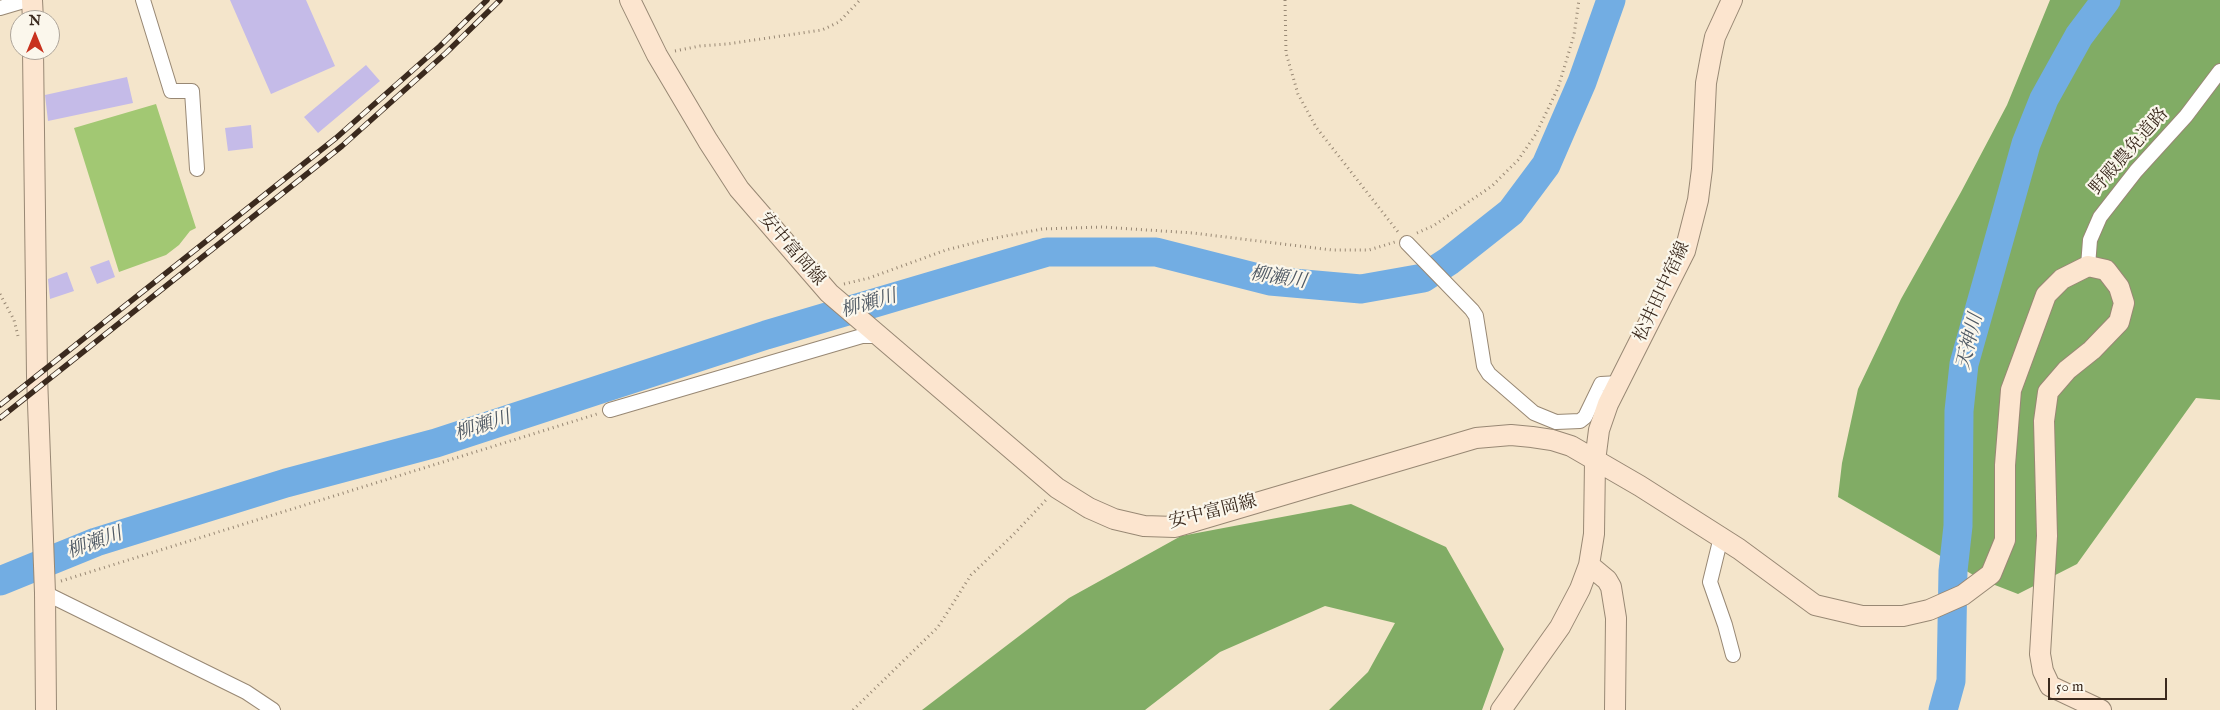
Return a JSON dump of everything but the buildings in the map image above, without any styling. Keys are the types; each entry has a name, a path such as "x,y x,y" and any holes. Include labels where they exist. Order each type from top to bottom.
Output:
{"street":[{"path":"0,8 27,0"},
{"path":"143,0 171,92 192,92 197,169"},
{"name":"安中富岡線","path":"630,0 657,55 739,189 826,290 875,334 1057,488 1089,508 1114,519 1144,526 1175,527 1476,438 1511,435 1552,440 1571,446 1640,486 1721,537 1814,605 1862,616 1903,616 1929,610 1963,595 1991,574 2005,540 2006,456 2011,390 2046,296 2062,279 2088,266"},
{"name":"松井田中宿線","path":"1595,461 1599,430 1608,404 1675,274 1692,228 1702,169 1706,83 1710,56 1715,37 1732,0"},
{"path":"33,60 37,376 44,524 46,710"},
{"name":"野殿農免道路","path":"2088,266 2090,240 2100,217 2136,171 2186,116 2220,71"},
{"path":"1405,241 1476,316 1484,366 1489,374 1534,413 1556,422 1580,421 1584,417 1600,384 1619,383"},
{"path":"2088,266 2106,270 2119,287 2124,303 2119,322 2092,350 2067,370 2048,392 2044,420 2047,536 2040,654 2043,671 2050,686 2101,710"},
{"path":"610,410 875,334"},
{"path":"1501,710 1560,627 1580,589 1589,565 1594,534 1595,461"},
{"path":"1721,537 1710,582 1725,624 1733,655"},
{"path":"1589,565 1607,580 1611,587 1616,618 1615,710"},
{"path":"45,589 246,692 273,710"}],"path":[{"path":"657,55 700,46 727,44 822,30 839,22 860,0"},
{"path":"1285,0 1286,53 1298,94 1316,127 1405,241"},
{"path":"826,290 869,278 946,250 1042,229 1102,227 1193,233 1332,250 1369,250 1405,241 1433,226 1492,186 1518,160 1536,134 1558,88 1574,36 1579,0"},
{"path":"0,294 14,320 18,339"},
{"path":"45,589 84,573 610,410"},
{"path":"854,710 938,628 971,575 1014,534 1057,488"}],"green space":[{"path":"2050,0 2220,0 2220,400 2196,398 2077,564 2018,594 1982,580 1838,497 1842,463 1858,389 1901,299 2007,105"},
{"path":"156,104 196,228 190,231 179,245 166,255 119,272 74,128"},
{"path":"1351,504 1446,547 1504,649 1482,710 1329,710 1368,672 1395,623 1325,606 1220,652 1145,710 922,710 1069,598 1181,536"}],"waterway":[{"name":"柳瀬川","path":"0,581 96,542 286,483 436,443 766,335 1047,252 1156,252 1270,281 1361,289 1423,278 1449,261 1511,212 1546,165 1582,82 1611,0"},
{"name":"天神川","path":"1943,710 1951,681 1953,571 1958,526 1959,411 1964,364 2026,144 2044,99 2079,36 2106,0"}],"railway":[{"path":"0,405 336,138 440,46 487,0"},
{"path":"0,418 342,146 446,53 500,0"}]}
